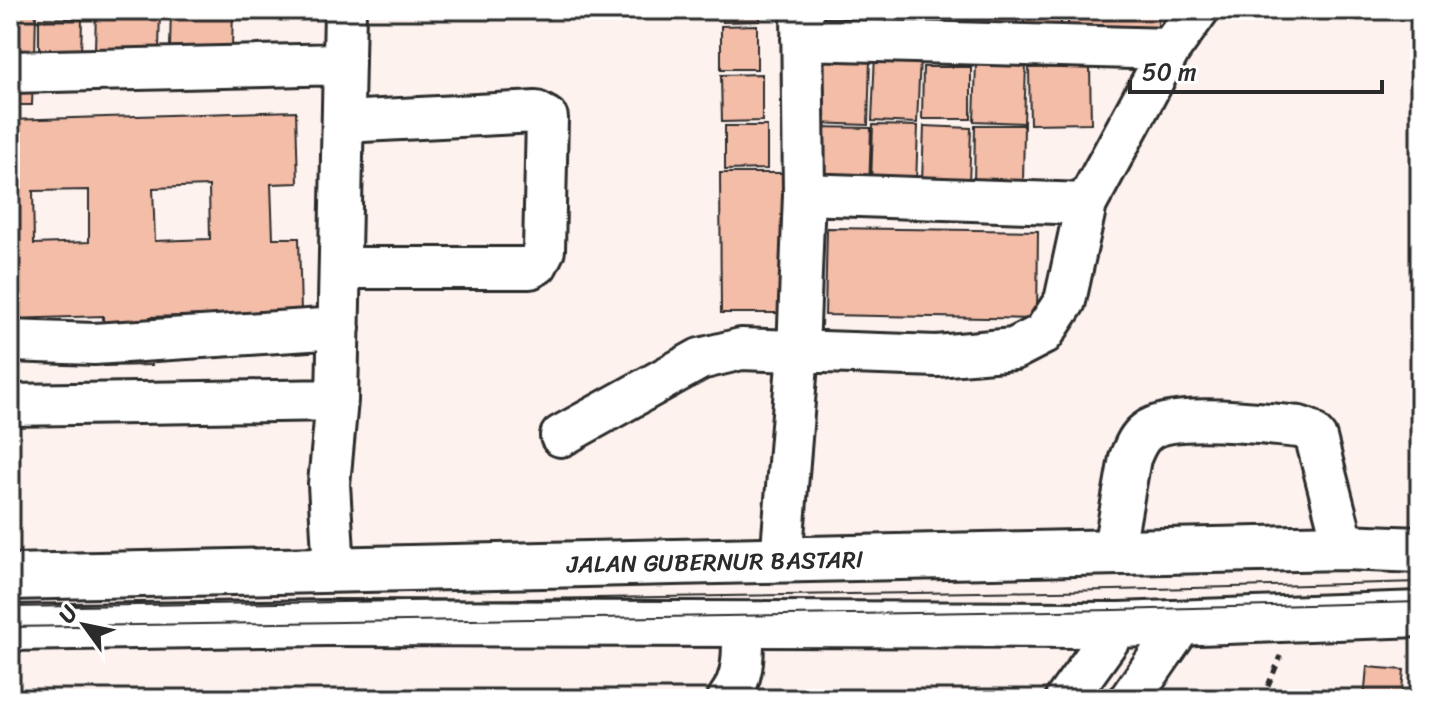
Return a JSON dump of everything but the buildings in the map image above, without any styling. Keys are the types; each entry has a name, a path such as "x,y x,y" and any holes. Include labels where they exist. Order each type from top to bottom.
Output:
{"highway":[{"name":"JALAN GUBERNUR BASTARI","path":"10,577 1113,554 1392,555"},
{"path":"327,623 331,570"},
{"path":"10,628 327,623 1119,625 1420,614"}],"street":[{"path":"331,570 329,484 337,400 345,10"},
{"path":"561,436 709,356 741,349 937,356 1014,349 1043,334 1065,301 1086,204 1170,49 1198,10"},
{"path":"781,561 798,352 804,194 802,25 1170,49"},
{"path":"10,72 344,64"},
{"path":"340,268 530,268 537,264 544,250 547,118 536,112 343,122"},
{"path":"804,194 1086,204"},
{"path":"10,341 94,344 339,328"},
{"path":"10,405 337,400"},
{"path":"1113,554 1130,458 1136,443 1146,431 1164,423 1222,421 1308,430 1392,555"},
{"path":"1130,699 1184,621"},
{"path":"728,699 736,689 742,665 743,625"},
{"path":"1066,699 1119,625"}],"tram line":[{"path":"10,607 1114,590 1420,582"},
{"path":"10,627 1114,610 1420,602"}]}
